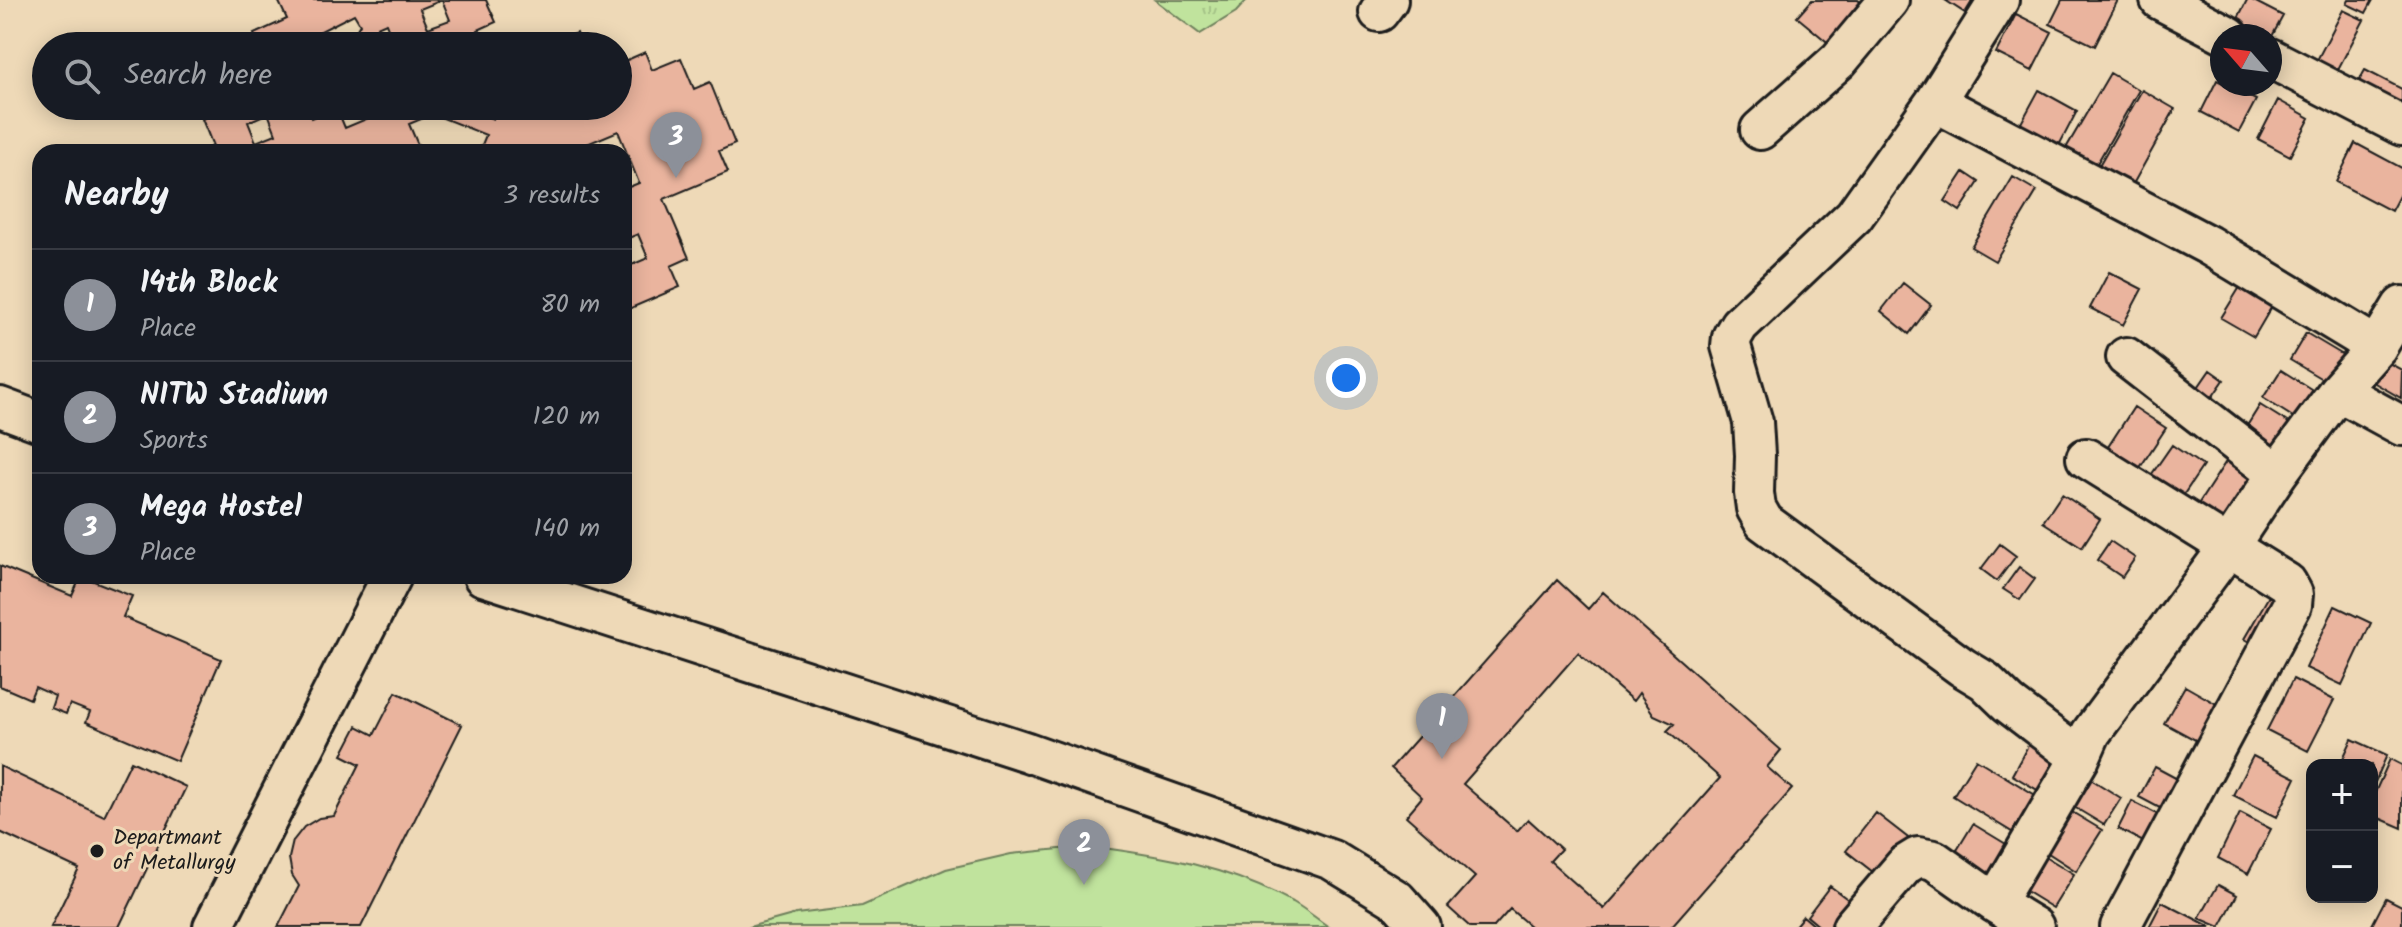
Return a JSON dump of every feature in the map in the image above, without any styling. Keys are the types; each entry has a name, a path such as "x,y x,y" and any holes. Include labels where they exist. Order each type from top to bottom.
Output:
{"street":[{"path":"1760,130 1839,60 1889,0"},
{"path":"1999,0 1935,102 1854,216 1739,325 1732,337 1733,358 1753,422 1756,508 1764,522 1985,681 2009,704 2080,758"},
{"path":"2160,0 2210,26"},
{"path":"2282,64 2402,126"},
{"path":"1935,102 2208,245 2377,347"},
{"path":"1995,903 2080,758 2091,733 2228,548 2338,391 2377,347 2402,306"},
{"path":"2126,357 2277,474"},
{"path":"2338,391 2402,426"},
{"path":"0,407 32,419"},
{"path":"2086,458 2287,583 2293,594 2292,605 2120,927"},
{"path":"213,927 388,584"},
{"path":"508,584 1027,752 1332,860 1397,900 1421,927"},
{"path":"1852,927 1905,865 1918,857 1934,860 2034,927"}],"green space":[{"path":"1155,0 1247,0 1236,12 1200,34"},
{"path":"1089,846 1194,864 1243,879 1293,902 1329,927 749,927 796,914 862,906 946,869 1011,854"}],"building":[{"path":"278,0 442,0 486,0 496,22 479,32 390,32 386,23 377,27 375,32 355,32 360,24 354,14 319,32 258,32 287,19","holes":["442,0 450,20 428,28 420,9"]},
{"path":"1812,0 1858,0 1870,10 1837,50 1797,17"},
{"path":"1945,0 1973,0 1965,13"},
{"path":"2062,0 2118,0 2095,46 2050,24"},
{"path":"2247,0 2283,16 2279,24 2235,24"},
{"path":"2349,0 2373,0 2366,13 2347,4"},
{"path":"2343,10 2364,20 2335,75 2315,64"},
{"path":"2016,14 2052,32 2032,71 1996,53"},
{"path":"645,52 652,70 681,58 694,89 710,82 735,144 719,151 728,172 664,199 689,258 671,266 680,287 632,308 632,265 648,258 638,234 632,237 632,186 639,183 632,166 632,144 623,144 618,131 587,144 482,144 486,135 448,120 632,120 632,58","holes":["686,118 694,138 668,148 660,129"]},
{"path":"2365,70 2402,89 2402,107 2353,92"},
{"path":"2110,73 2139,90 2095,167 2065,150"},
{"path":"2039,90 2077,111 2053,157 2014,136"},
{"path":"2142,90 2175,109 2132,186 2098,167"},
{"path":"2210,94 2248,96 2256,100 2239,132 2201,112"},
{"path":"2278,100 2310,118 2290,156 2258,139"},
{"path":"202,120 252,120 248,122 256,142 276,134 271,120 342,120 345,128 364,120 419,120 409,124 418,144 212,144"},
{"path":"2355,143 2402,168 2402,190 2391,211 2336,182"},
{"path":"1964,172 1979,182 1960,211 1945,201"},
{"path":"2013,177 2037,191 1995,261 1971,247"},
{"path":"2109,272 2142,289 2123,325 2090,308"},
{"path":"2243,282 2275,301 2254,337 2221,318"},
{"path":"1903,283 1931,305 1909,334 1881,311"},
{"path":"2306,333 2348,358 2332,385 2290,360"},
{"path":"2385,361 2402,370 2401,398 2373,382"},
{"path":"2210,370 2224,380 2206,406 2192,396"},
{"path":"2281,370 2322,396 2304,424 2263,398"},
{"path":"2260,405 2300,430 2282,459 2242,434"},
{"path":"2134,407 2166,428 2137,472 2106,450"},
{"path":"2172,445 2203,466 2178,503 2147,481"},
{"path":"2227,460 2259,481 2230,527 2197,506"},
{"path":"2062,494 2100,519 2082,547 2043,522"},
{"path":"2110,541 2135,558 2122,577 2097,560"},
{"path":"2000,544 2016,556 1997,581 1981,569"},
{"path":"0,566 32,579 32,584 43,584 72,596 77,584 101,584 132,596 123,617 221,659 177,761 86,722 90,712 70,704 66,714 51,708 55,696 35,687 30,699 0,686"},
{"path":"2019,567 2035,579 2020,600 2003,589"},
{"path":"1557,580 1588,609 1603,592 1781,750 1767,767 1792,789 1671,927 1531,927 1510,909 1494,927 1470,927 1448,907 1475,877 1406,816 1422,797 1391,768","holes":["1578,653 1633,701 1639,693 1654,715 1674,724 1667,731 1720,778 1604,909 1550,861 1561,849 1528,819 1517,831 1463,784"]},
{"path":"2273,589 2292,600 2263,650 2244,639"},
{"path":"2335,606 2371,623 2342,685 2306,668"},
{"path":"2293,679 2334,700 2308,751 2267,730"},
{"path":"2185,686 2220,706 2199,742 2164,723"},
{"path":"396,692 462,725 361,927 278,927 299,886 292,875 289,858 293,841 304,827 319,818 334,816 360,764 342,755 357,726 374,735"},
{"path":"2352,739 2387,755 2378,775 2378,759 2343,759"},
{"path":"2031,740 2072,763 2051,798 2012,775"},
{"path":"2253,756 2296,778 2277,817 2233,795"},
{"path":"1976,759 2047,802 2025,840 1953,796"},
{"path":"2390,759 2402,765 2402,828 2378,818 2378,786"},
{"name":"Departmant of Metallurgy","path":"131,761 186,787 119,927 51,927 79,869 0,832 0,766 104,816"},
{"path":"2155,767 2185,783 2169,813 2139,797"},
{"path":"2086,776 2121,798 2104,825 2069,804"},
{"path":"2132,801 2167,819 2153,847 2118,829"},
{"path":"2067,809 2102,830 2076,871 2042,849"},
{"path":"1876,813 1912,841 1882,879 1846,851"},
{"path":"2240,813 2271,829 2248,874 2218,858"},
{"path":"1973,824 2011,847 1989,883 1951,860"},
{"path":"2038,852 2074,874 2053,908 2017,886"},
{"path":"2218,885 2237,895 2220,927 2199,918"},
{"path":"1830,886 1862,910 1848,927 1820,927 1807,916"},
{"path":"2386,898 2402,906 2402,924 2400,927 2371,927"},
{"path":"2162,902 2211,927 2149,927"},
{"path":"1803,916 1816,927 1794,927"}],"place":[{"name":"Mega Hostel","path":"676,178"},
{"name":"14th Block","path":"1442,759"},
{"name":"Departmant of Metallurgy","path":"97,851"},
{"name":"NITW Stadium","path":"1084,885"}]}
